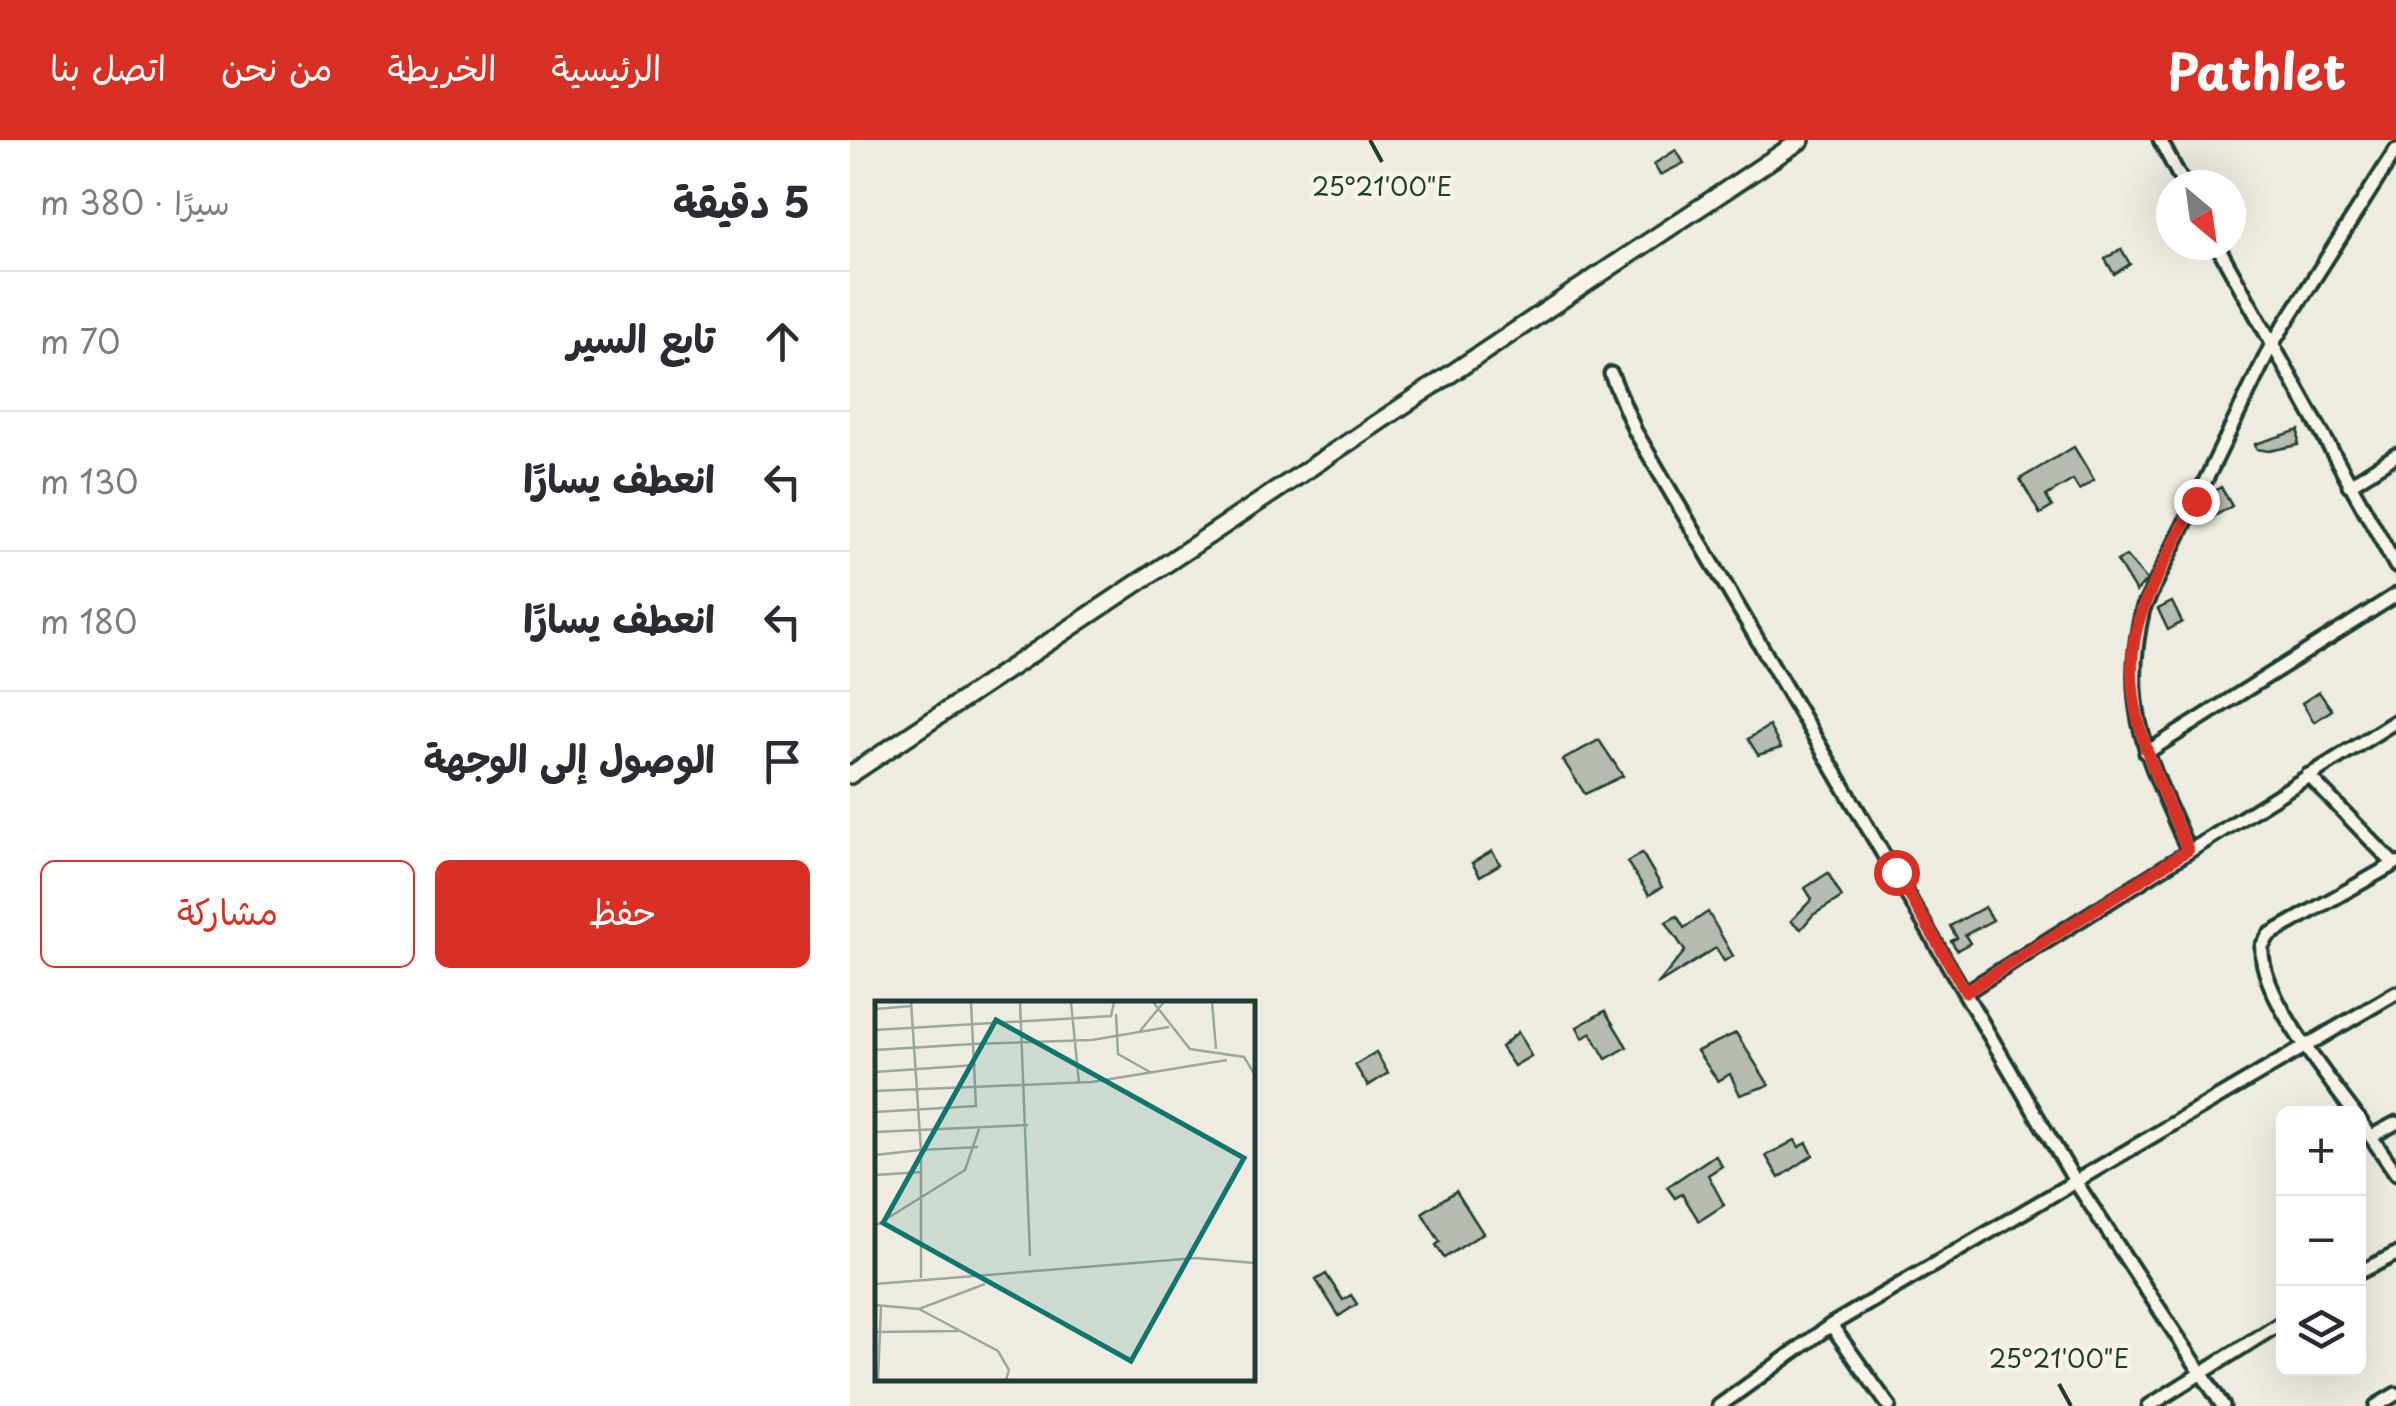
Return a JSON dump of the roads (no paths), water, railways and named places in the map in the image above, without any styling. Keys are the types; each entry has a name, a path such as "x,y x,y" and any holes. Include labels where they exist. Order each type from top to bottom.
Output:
{"main road":[{"path":"850,776 1801,140"}],"street":[{"path":"2160,140 2176,170"},
{"path":"2188,850 2146,754 2133,703 2132,654 2143,609 2272,346 2396,150"},
{"path":"2224,260 2396,566"},
{"path":"1611,374 1635,430 2074,1182 2224,1406"},
{"path":"2350,485 2396,455"},
{"path":"2146,754 2396,595"},
{"path":"1966,992 2396,720"},
{"path":"2308,774 2395,864 2270,935 2262,946 2265,973 2304,1046 2349,1106"},
{"path":"1720,1406 1830,1325 2396,992"},
{"path":"2372,1136 2396,1123"},
{"path":"2366,1128 2396,1172"},
{"path":"2366,1270 2396,1254"},
{"path":"1830,1325 1889,1406"},
{"path":"2149,1406 2276,1325"},
{"path":"2376,1406 2396,1394"}]}
